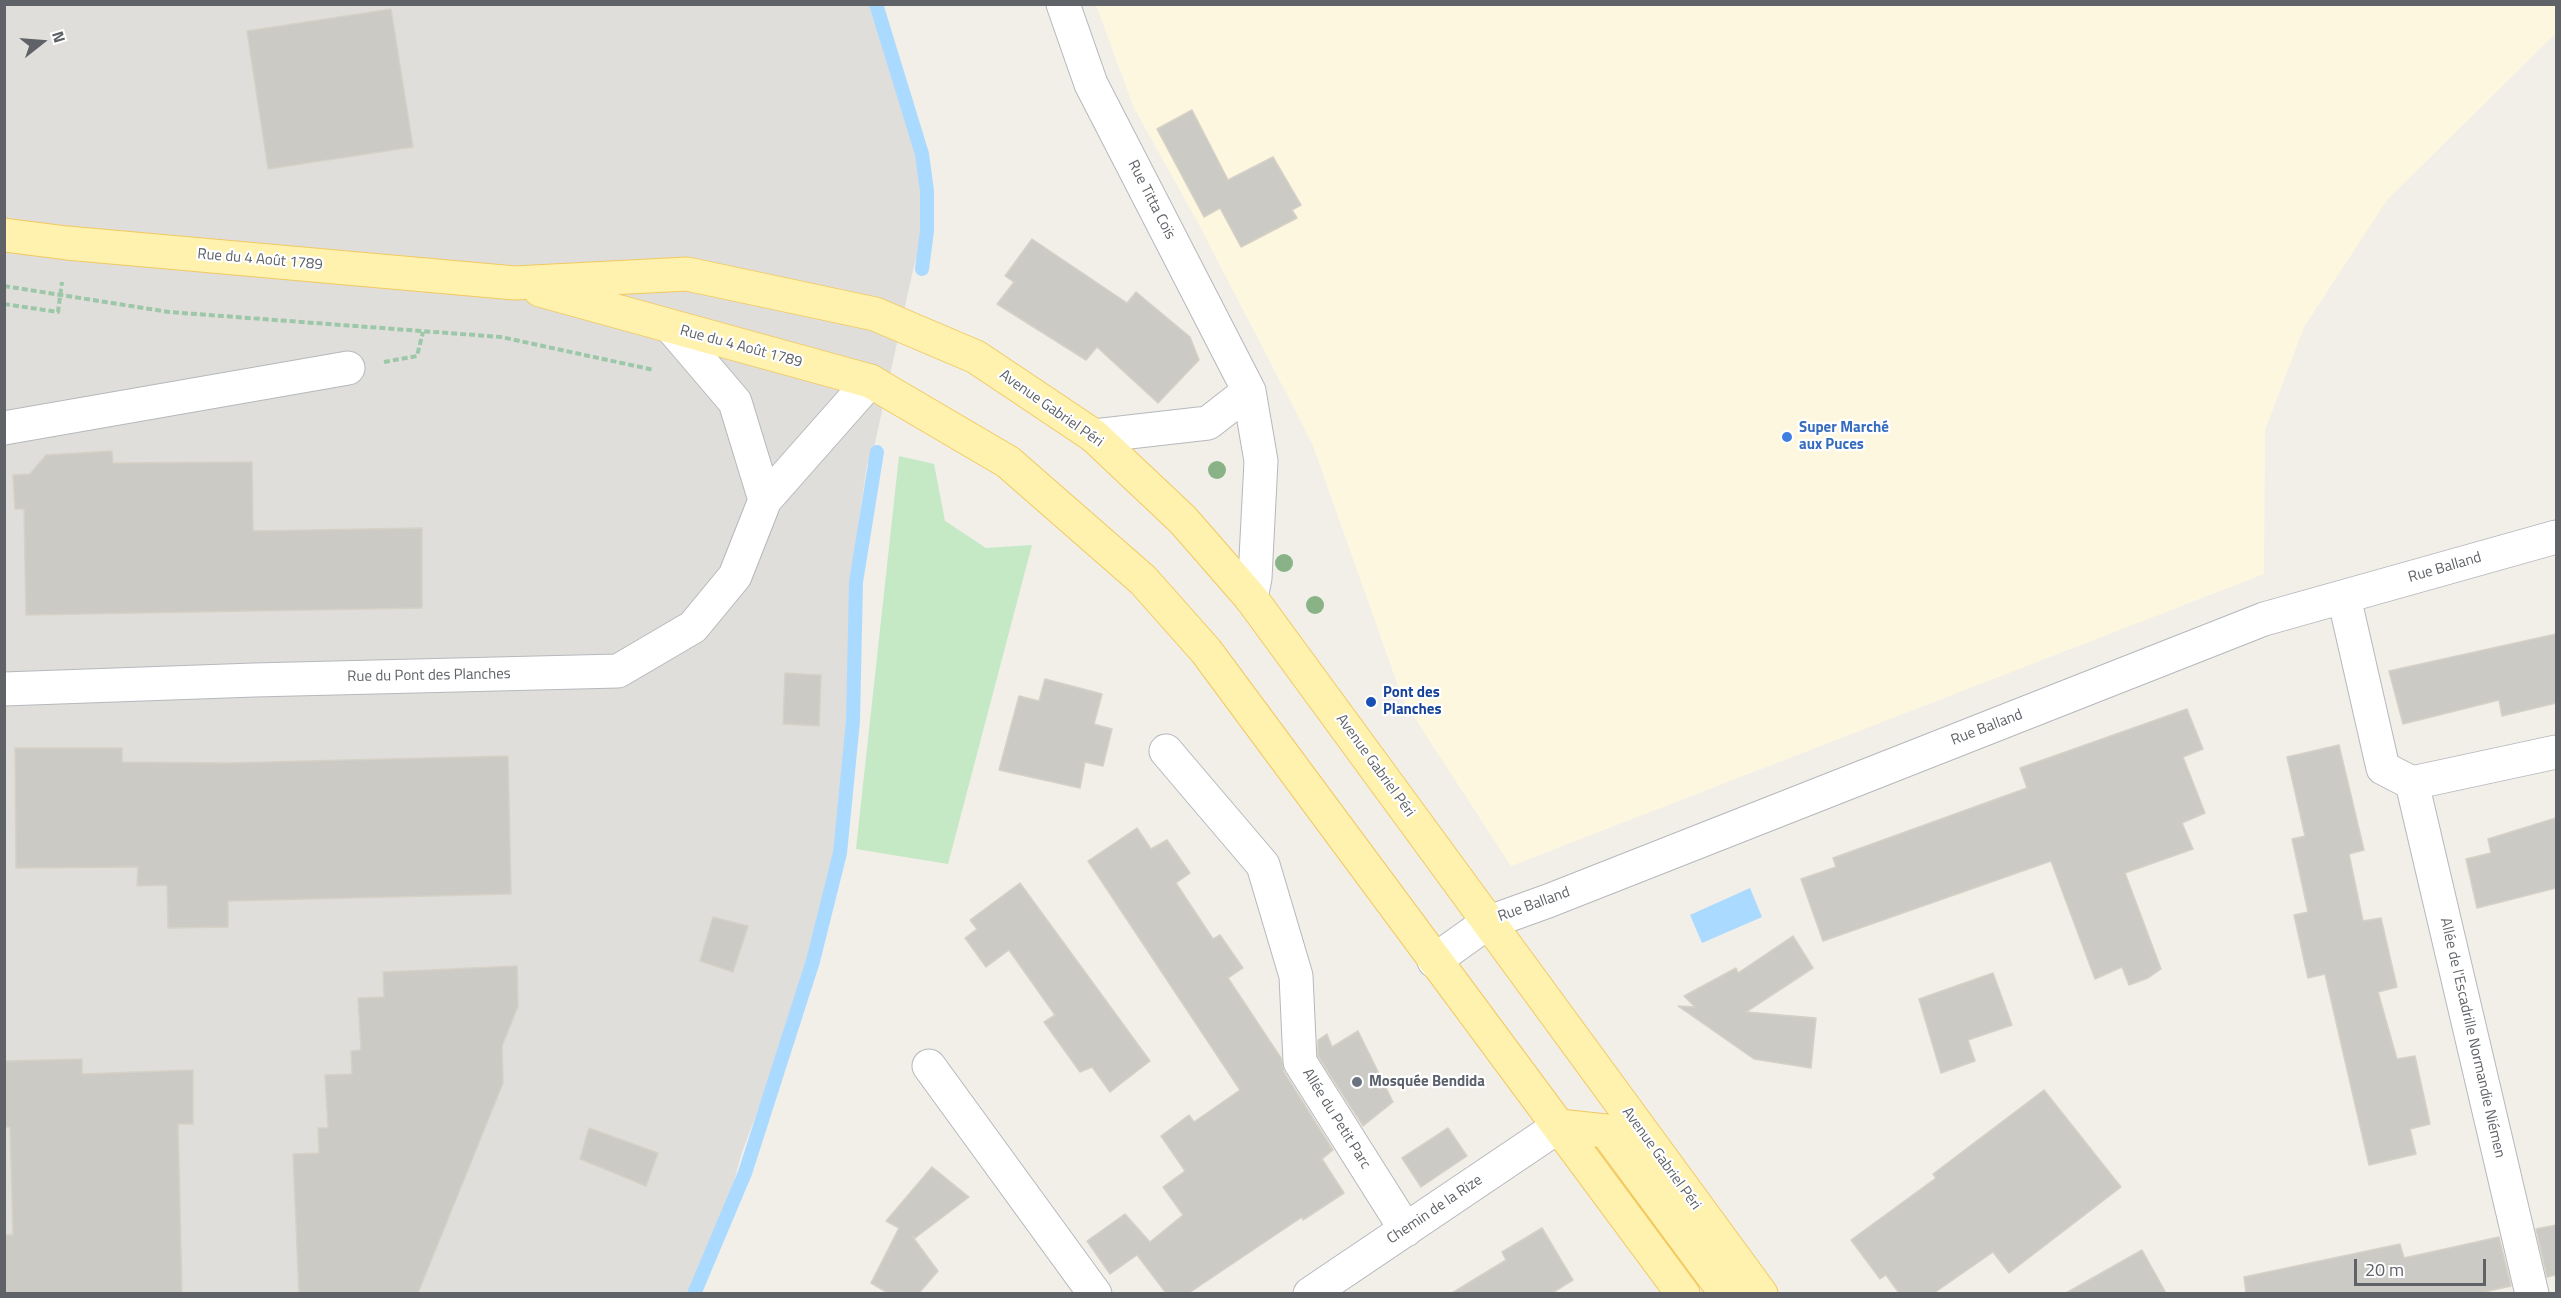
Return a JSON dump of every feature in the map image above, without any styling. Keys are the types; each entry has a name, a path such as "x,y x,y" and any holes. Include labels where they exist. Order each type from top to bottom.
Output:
{"main road":[{"name":"Rue du 4 Août 1789","path":"4,235 66,243 515,283 687,274 875,314 906,327"},
{"name":"Rue du 4 Août 1789","path":"515,283 883,389"},
{"name":"Avenue Gabriel Péri","path":"906,327 976,357 1094,436 1183,520 1251,598 1487,923 1761,1293"},
{"path":"883,389 1008,462 1143,580 1206,651 1434,961 1683,1293"},
{"name":"Avenue Gabriel Péri","path":"1559,1126 1606,1131 1716,1280 1742,1293"}],"street":[{"name":"Rue Titta Coïs","path":"1063,4 1091,84 1249,390 1260,461 1255,578 1251,598"},
{"path":"672,328 735,402 765,500"},
{"path":"4,428 348,368"},
{"name":"Rue du Pont des Planches","path":"4,689 254,680 618,672 693,627 735,576 765,500 883,389"},
{"path":"1094,436 1208,423 1249,390"},
{"name":"Rue Balland","path":"1434,961 1487,923 2264,619 2556,537"},
{"path":"2344,597 2383,768 2412,783 2556,752"},
{"name":"Allée du Petit Parc","path":"1166,751 1263,865 1296,976 1300,1062 1406,1230"},
{"name":"Allée de l'Escadrille Normandie Niémen","path":"2412,783 2532,1293"},
{"path":"929,1066 1095,1293"},
{"name":"Chemin de la Rize","path":"1311,1293 1559,1126"}],"path":[{"path":"4,304 58,312 66,243"},
{"path":"4,286 169,312 501,337 653,369 662,374"},
{"path":"348,368 417,356 423,332"}],"shaded area":[{"name":"Super Marché aux Puces","path":"2556,4 2556,33 2387,200 2304,327 2265,430 2264,574 1511,866 1403,700 1312,443 1197,221 1134,108 1096,5"},
{"path":"5,5 875,5 913,123 908,129 918,159 923,235 913,270 873,452 867,465 860,512 851,583 848,723 833,863 809,958 741,1155 734,1182 690,1293 5,1294"}],"green space":[{"path":"899,456 934,464 945,521 986,548 1032,545 948,864 856,849"}],"water":[{"path":"1750,888 1762,917 1702,943 1690,915"}],"building":[{"path":"391,9 413,147 268,169 247,31"},
{"path":"1192,110 1228,180 1273,157 1301,205 1292,210 1297,218 1241,247 1220,208 1204,217 1157,129"},
{"path":"1032,239 1127,303 1136,292 1190,337 1199,360 1158,403 1097,347 1086,360 997,304 1014,282 1005,276"},
{"path":"112,451 113,463 252,462 253,531 422,528 422,608 26,615 24,509 15,509 13,475 30,474 46,455"},
{"path":"2556,634 2556,703 2502,716 2499,700 2403,724 2389,671"},
{"path":"785,673 821,675 819,726 783,724"},
{"path":"1045,679 1102,694 1094,724 1112,729 1103,766 1085,762 1080,788 999,770 1019,696 1039,701"},
{"path":"2187,709 2203,749 2183,757 2205,813 2182,823 2193,849 2125,873 2161,969 2148,978 2129,985 2122,967 2095,979 2051,861 1823,941 1801,879 1836,867 1833,858 2027,788 2020,768"},
{"path":"2339,745 2364,850 2349,854 2363,921 2381,918 2397,987 2378,992 2397,1059 2415,1056 2430,1124 2410,1129 2416,1154 2369,1165 2325,974 2308,978 2294,915 2308,912 2292,839 2305,836 2287,757"},
{"path":"15,748 122,748 122,762 227,763 508,756 511,894 228,901 228,927 168,928 167,885 137,886 138,867 16,868"},
{"path":"2556,818 2556,888 2477,908 2466,859 2491,853 2488,839"},
{"path":"1137,828 1151,849 1167,840 1190,873 1176,883 1213,939 1220,935 1243,968 1228,978 1281,1058 1284,1072 1333,1150 1322,1159 1344,1193 1303,1220 1302,1217 1189,1293 1166,1293 1137,1255 1110,1274 1087,1241 1125,1214 1150,1242 1183,1215 1163,1187 1185,1171 1161,1136 1189,1115 1194,1122 1240,1090 1088,861"},
{"path":"1020,883 1150,1061 1110,1092 1092,1067 1080,1072 1044,1022 1055,1015 1009,950 986,967 965,938 977,929 970,920"},
{"path":"713,917 748,926 733,972 700,961"},
{"path":"1793,936 1813,968 1746,1012 1816,1018 1811,1068 1754,1059 1678,1006 1695,1007 1684,996 1736,968 1738,973"},
{"path":"517,966 518,1006 502,1046 503,1083 418,1293 299,1293 293,1154 319,1153 318,1128 328,1128 325,1075 352,1074 351,1051 361,1050 358,998 384,997 383,972"},
{"path":"1993,973 2012,1025 1968,1040 1975,1061 1941,1073 1919,999"},
{"name":"Mosquée Bendida","path":"1358,1031 1393,1102 1363,1126 1318,1056 1318,1040 1327,1034 1332,1047"},
{"path":"82,1059 82,1074 193,1070 193,1124 178,1124 182,1293 4,1293 4,1235 13,1235 10,1127 4,1127 4,1061"},
{"path":"2044,1090 2121,1187 2009,1273 1993,1252 1934,1293 1899,1293 1886,1275 1880,1279 1851,1240 1936,1178 1933,1174"},
{"path":"589,1128 658,1153 646,1186 580,1159"},
{"path":"1448,1128 1467,1156 1421,1187 1402,1158"},
{"path":"932,1167 969,1197 915,1238 912,1236 938,1271 919,1293 888,1293 871,1283 899,1228 886,1221"},
{"path":"2556,1225 2556,1275 2547,1277 2536,1229"},
{"path":"1542,1228 1573,1280 1552,1293 1452,1293 1506,1260 1502,1252"},
{"path":"2499,1237 2511,1286 2480,1293 2246,1293 2244,1277 2400,1244 2404,1258"},
{"path":"2142,1250 2166,1293 2066,1293"}],"waterway":[{"path":"876,4 922,154 927,191 927,231 922,269"},
{"path":"694,1294 745,1173 813,961 840,853 853,721 856,582 877,452"}],"place":[{"name":"Super Marché aux Puces","path":"1787,437"},
{"name":"Pont des Planches","path":"1371,702"},
{"name":"Mosquée Bendida","path":"1357,1082"}]}
